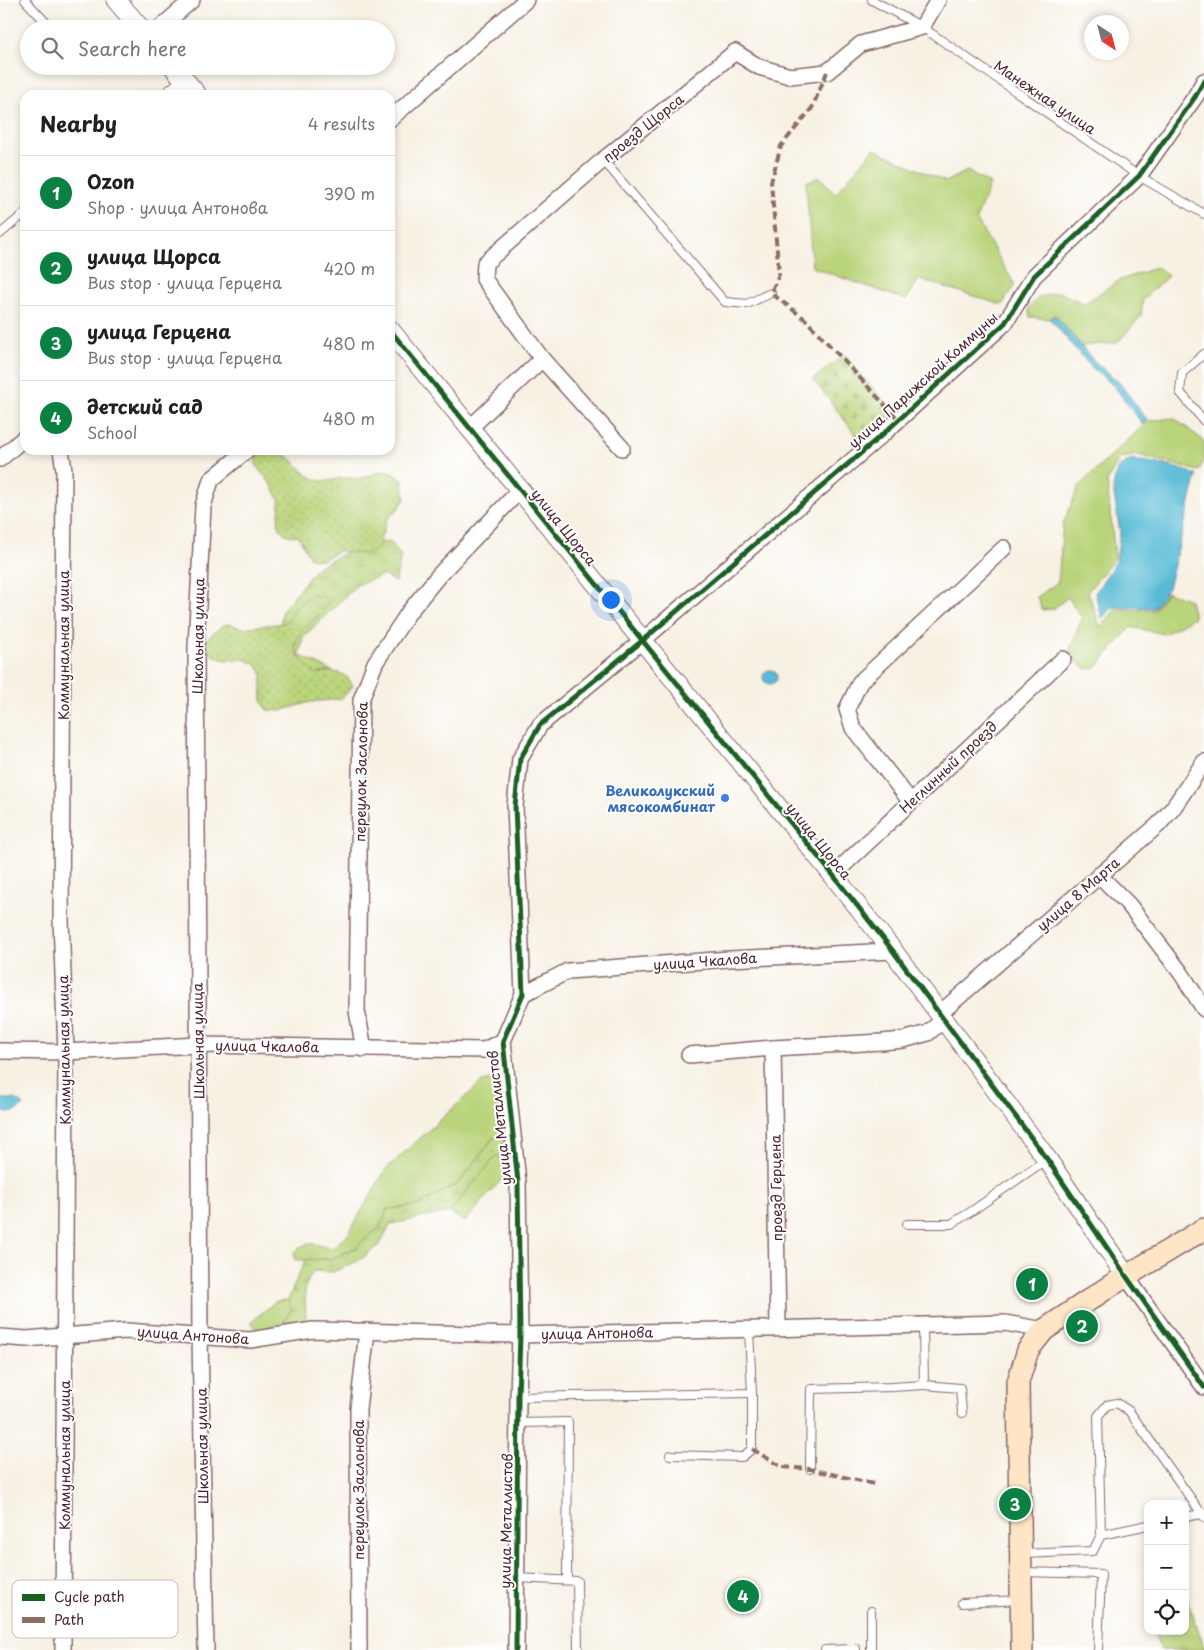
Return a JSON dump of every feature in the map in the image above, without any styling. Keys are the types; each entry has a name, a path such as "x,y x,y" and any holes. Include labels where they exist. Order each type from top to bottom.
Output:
{"main road":[{"path":"1022,1650 1018,1382 1028,1350 1044,1330 1126,1276 1204,1229"}],"street":[{"path":"116,0 133,20"},
{"path":"169,20 192,0"},
{"path":"395,115 526,0"},
{"path":"922,28 938,0"},
{"name":"проезд Щорса","path":"622,448 542,359 484,279 484,263 604,160 735,52 759,67 790,76 828,72 861,44 922,28"},
{"path":"180,75 193,90"},
{"name":"улица Парижской Коммуны","path":"642,641 883,434 1005,323 1034,276 1139,176 1195,97 1204,81"},
{"name":"улица Щорса","path":"395,336 893,951 1047,1159 1204,1387"},
{"path":"470,428 542,359"},
{"path":"0,459 20,441"},
{"name":"Коммунальная улица","path":"62,455 64,480 61,921 66,1052 63,1580"},
{"name":"Школьная улица","path":"206,1650 200,1337 196,647 202,506 211,480 241,455"},
{"name":"переулок Заслонова","path":"364,1049 357,1010 361,700 375,663 409,612 439,575 520,490"},
{"path":"912,802 853,728 847,709 860,682 1004,548"},
{"name":"улица Металлистов","path":"516,1650 520,1335 518,1182 503,1041 523,994 515,806 520,759 540,725 642,641"},
{"name":"Неглинный проезд","path":"833,875 1063,659"},
{"name":"улица 8 Марта","path":"941,1017 1099,875 1158,825 1173,808 1204,762"},
{"path":"1099,875 1129,905 1181,973 1204,1010"},
{"name":"улица Чкалова","path":"523,994 568,971 729,959 893,951"},
{"path":"689,1055 903,1040 928,1033 941,1017"},
{"name":"улица Чкалова","path":"0,1052 66,1052 198,1045 484,1050 503,1041"},
{"name":"проезд Герцена","path":"773,1048 778,1328"},
{"name":"улица Антонова","path":"0,1337 26,1339 126,1330 250,1340 313,1330 520,1335 1006,1323 1044,1330"},
{"name":"переулок Заслонова","path":"359,1650 358,1409 367,1331"}],"lane":[{"path":"25,0 44,20"},
{"name":"Манежная улица","path":"872,0 922,28 1139,176 1204,214"},
{"path":"165,90 176,75"},
{"path":"604,160 725,302 747,304 771,293"},
{"path":"0,234 20,217"},
{"path":"1204,354 1182,373 1180,392 1204,421"},
{"path":"907,1224 951,1224 1047,1159"},
{"path":"923,1325 924,1385"},
{"path":"670,1455 742,1457 752,1449 749,1330"},
{"path":"810,1469 811,1389 924,1385 960,1388 962,1412"},
{"path":"518,1396 752,1393"},
{"path":"1021,1563 1093,1551 1101,1536 1098,1416 1107,1405 1117,1403 1129,1410 1203,1514 1189,1516"},
{"path":"518,1423 568,1422 567,1580"},
{"path":"1101,1536 1144,1526"},
{"path":"1021,1563 1101,1574 1098,1650"},
{"path":"516,1578 577,1581 578,1650"},
{"path":"962,1603 1021,1600"},
{"path":"871,1611 871,1650"},
{"path":"825,1650 856,1650"}],"green space":[{"path":"874,149 946,182 967,171 990,184 976,219 1015,285 1002,305 919,279 906,300 812,267 806,182 820,177 835,194"},
{"path":"1158,267 1168,276 1143,299 1141,316 1117,343 1081,346 1055,315 1050,319 1030,317 1028,308 1039,297 1059,292 1084,304 1120,280"},
{"path":"845,355 894,412 859,439 813,379"},
{"path":"1174,418 1204,441 1204,460 1199,471 1138,455 1120,458 1107,481 1115,558 1088,591 1100,627 1116,609 1154,610 1167,592 1190,600 1194,617 1165,634 1131,627 1096,668 1086,669 1068,655 1082,618 1068,597 1053,609 1042,610 1037,597 1058,582 1063,524 1079,486 1148,421"},
{"path":"260,455 286,455 305,473 317,480 324,481 360,478 387,471 403,481 405,499 399,508 387,519 378,547 372,552 365,554 339,551 322,560 310,558 296,535 285,534 280,528 278,520 279,500 255,463"},
{"path":"391,542 401,556 395,582 383,575 357,585 303,637 299,655 332,671 313,675 279,637 282,611 317,567 363,544"},
{"path":"315,595 325,597 329,602 298,636 296,643 297,652 303,662 316,674 338,672 346,677 353,686 341,699 310,702 280,711 267,710 262,700 262,674 256,664 244,659 226,660 215,657 207,649 206,643 209,637 223,625 230,624 242,628 284,623 289,620 299,604"},
{"path":"498,1079 504,1136 493,1138 459,1183 417,1206 388,1209 380,1227 355,1248 331,1259 295,1260 294,1252 308,1243 333,1248 349,1233 385,1170 482,1082"},
{"path":"504,1136 508,1158 496,1156 450,1212 391,1224 380,1244 360,1260 333,1272 313,1271 305,1287 306,1321 284,1322 291,1309 288,1300 305,1260 331,1259 355,1248 380,1227 388,1209 417,1206 459,1183 493,1138"},
{"path":"496,1156 508,1158 512,1167 465,1222 450,1212"},
{"path":"288,1300 291,1309 284,1322 258,1331 251,1322 276,1301"},
{"path":"1189,1604 1204,1650 1161,1650 1155,1635 1189,1635"}],"water":[{"path":"1055,315 1094,361 1119,382 1148,421 1143,425 1115,387 1090,366 1050,319"},
{"path":"1129,460 1163,465 1197,475 1168,588 1154,608 1113,607 1102,618 1095,593 1116,562 1120,532 1113,488 1117,469"},
{"path":"767,670 773,670 777,677 773,684 767,684 763,680 763,674"},
{"path":"0,1099 15,1099 24,1105 15,1111 7,1113 0,1110"}],"marked path":[{"path":"827,72 812,108 781,146 771,182 779,274 771,293 805,319 899,420"},
{"path":"752,1449 782,1467 810,1469 874,1484"}],"cycle path":[{"path":"516,1650 520,1335 518,1182 503,1041 523,994 515,806 520,759 540,725 642,641 883,434 1005,323 1034,276 1139,176 1195,97 1204,81"},
{"path":"395,336 893,951 1047,1159 1204,1387"}],"place":[{"name":"Великолукский мясокомбинат","path":"725,798"},
{"name":"Ozon","path":"1032,1284"},
{"name":"улица Щорса","path":"1082,1326"},
{"name":"улица Герцена","path":"1015,1504"},
{"name":"детский сад","path":"743,1596"}]}
